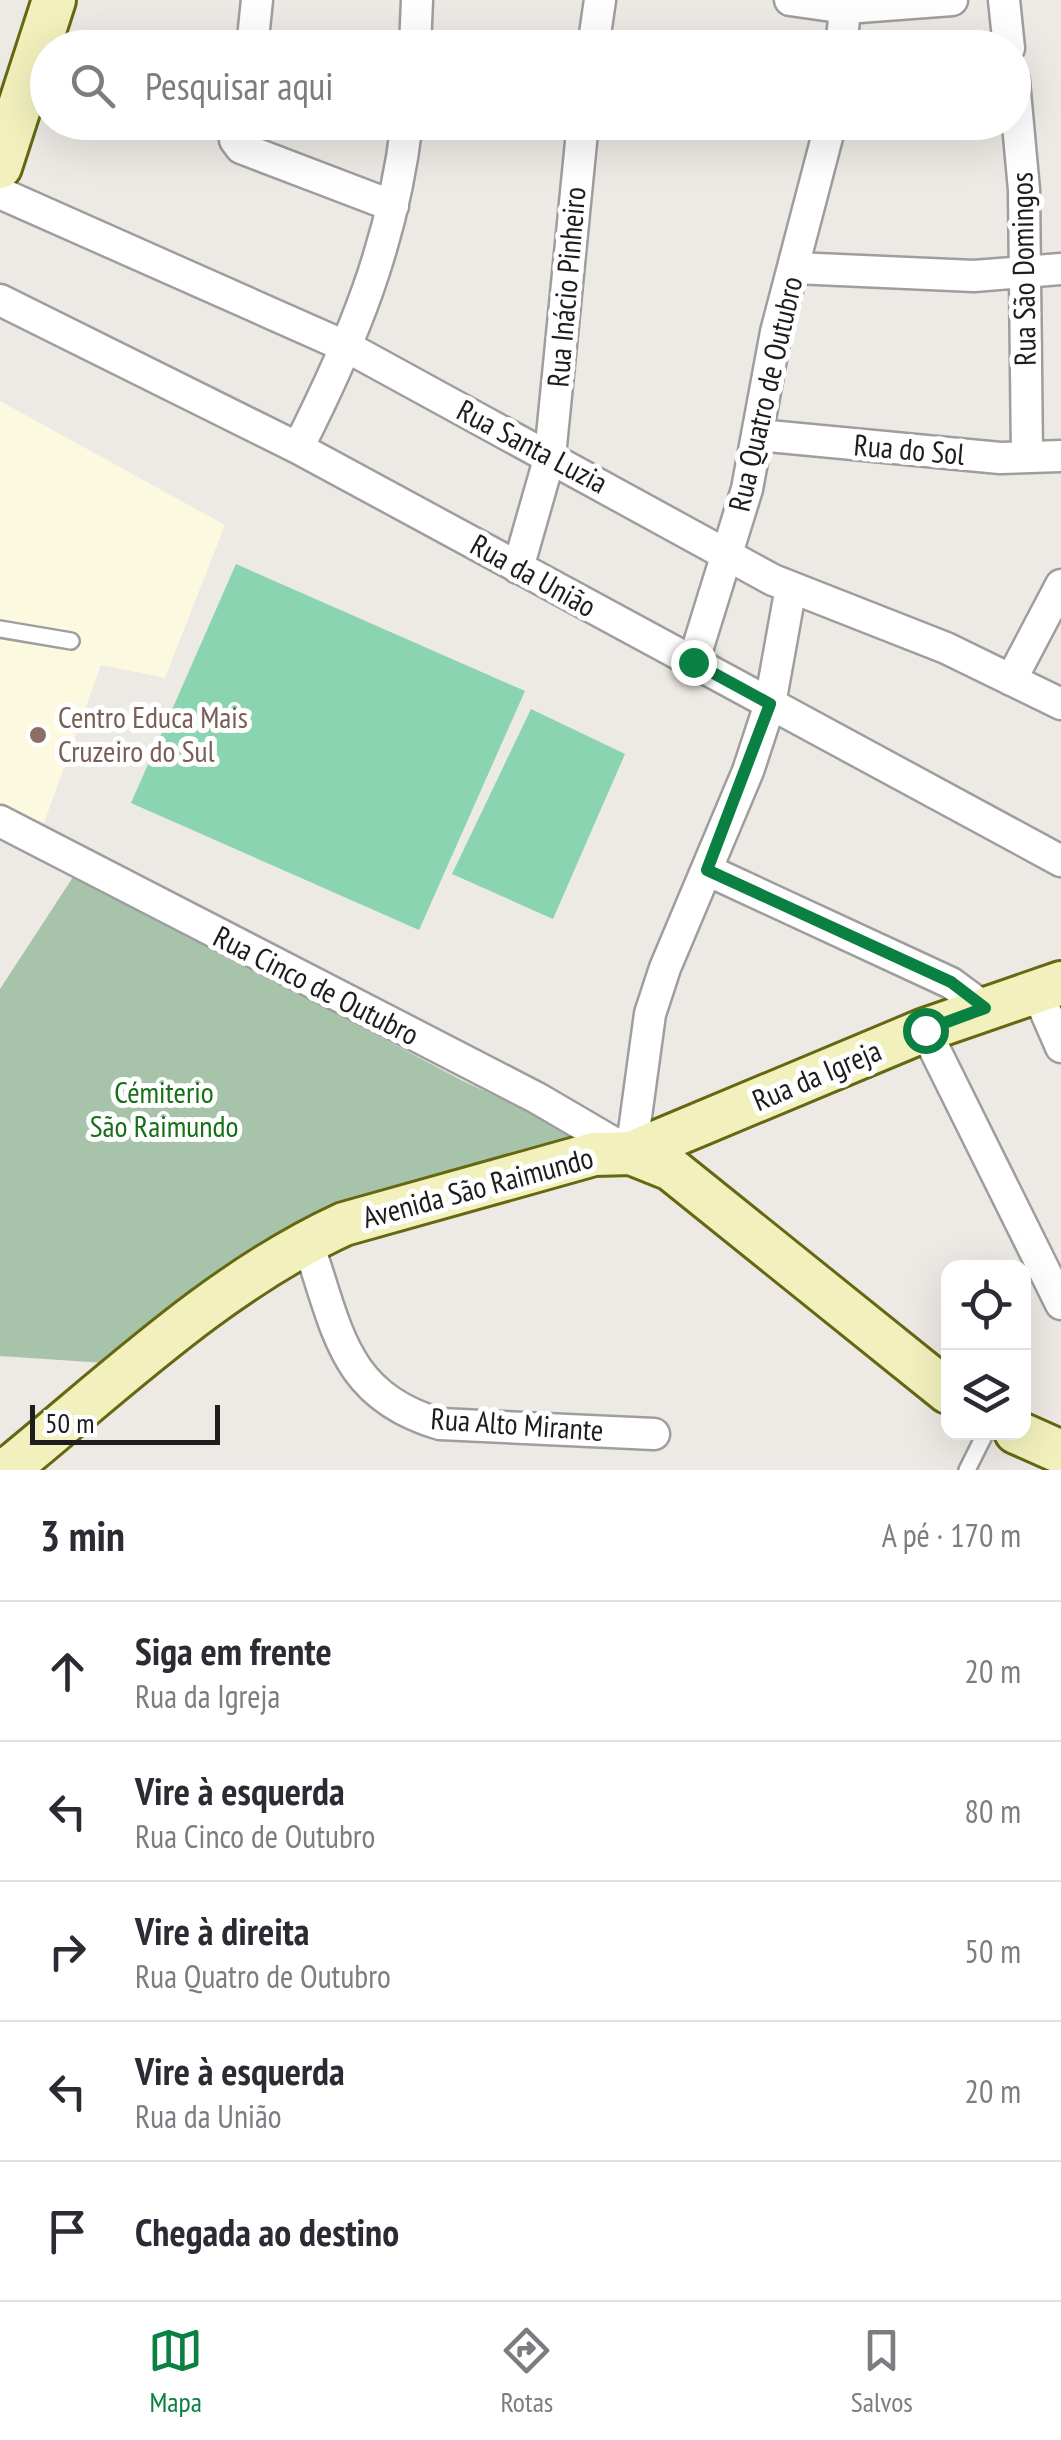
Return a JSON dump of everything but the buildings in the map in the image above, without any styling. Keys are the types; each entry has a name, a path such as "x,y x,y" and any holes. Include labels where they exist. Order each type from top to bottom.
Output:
{"street":[{"path":"44,30 54,0"},
{"path":"254,30 257,0"},
{"path":"416,30 417,0"},
{"path":"596,30 600,0"},
{"path":"790,0 846,4 952,0"},
{"path":"1004,0 1007,30"},
{"path":"843,30 846,4"},
{"path":"0,167 30,74"},
{"path":"235,140 242,148 393,206"},
{"path":"298,448 348,348 373,286 404,140"},
{"name":"Rua Inácio Pinheiro","path":"518,568 550,456 581,140"},
{"name":"Rua Quatro de Outubro","path":"693,662 758,435 776,332 827,140"},
{"name":"Rua São Domingos","path":"1020,140 1027,458"},
{"name":"Rua Santa Luzia","path":"0,192 348,348 791,587 876,618 1061,704"},
{"path":"795,268 974,276 1061,269"},
{"name":"Rua da União","path":"0,300 298,448 1061,861"},
{"name":"Rua do Sol","path":"758,435 905,451 1027,458 1061,456"},
{"path":"1011,680 1061,585"},
{"path":"631,1154 650,1014 664,968 707,870 770,704 791,587"},
{"name":"Rua Cinco de Outubro","path":"0,821 537,1098 631,1154"},
{"path":"707,870 951,982 985,1008"},
{"path":"1049,988 1061,1046"},
{"name":"Rua da Igreja","path":"631,1154 925,1030 1049,988"},
{"path":"925,1030 1061,1304"},
{"name":"Avenida São Raimundo","path":"7,1470 232,1288 306,1241 344,1224 576,1158 631,1154 659,1162 690,1182 941,1386"},
{"name":"Rua Alto Mirante","path":"306,1241 357,1375 406,1414 440,1424 654,1434"},
{"path":"1031,1439 1061,1452"}],"lane":[{"path":"0,629 71,641"},
{"path":"967,1470 982,1440"}],"shaded area":[{"path":"0,401 225,525 165,678 101,665 44,823 0,806"}],"green space":[{"path":"236,564 525,691 419,930 131,803"},
{"path":"531,709 625,754 553,919 452,874"},
{"name":"Cémiterio São Raimundo","path":"75,874 461,1080 596,1143 344,1207 236,1258 105,1363 0,1356 0,989"}],"place":[{"name":"Centro Educa Mais Cruzeiro do Sul","path":"38,735"}],"route":[{"path":"693,662 770,704 748,771 707,870 951,982 985,1008 925,1030"}]}
